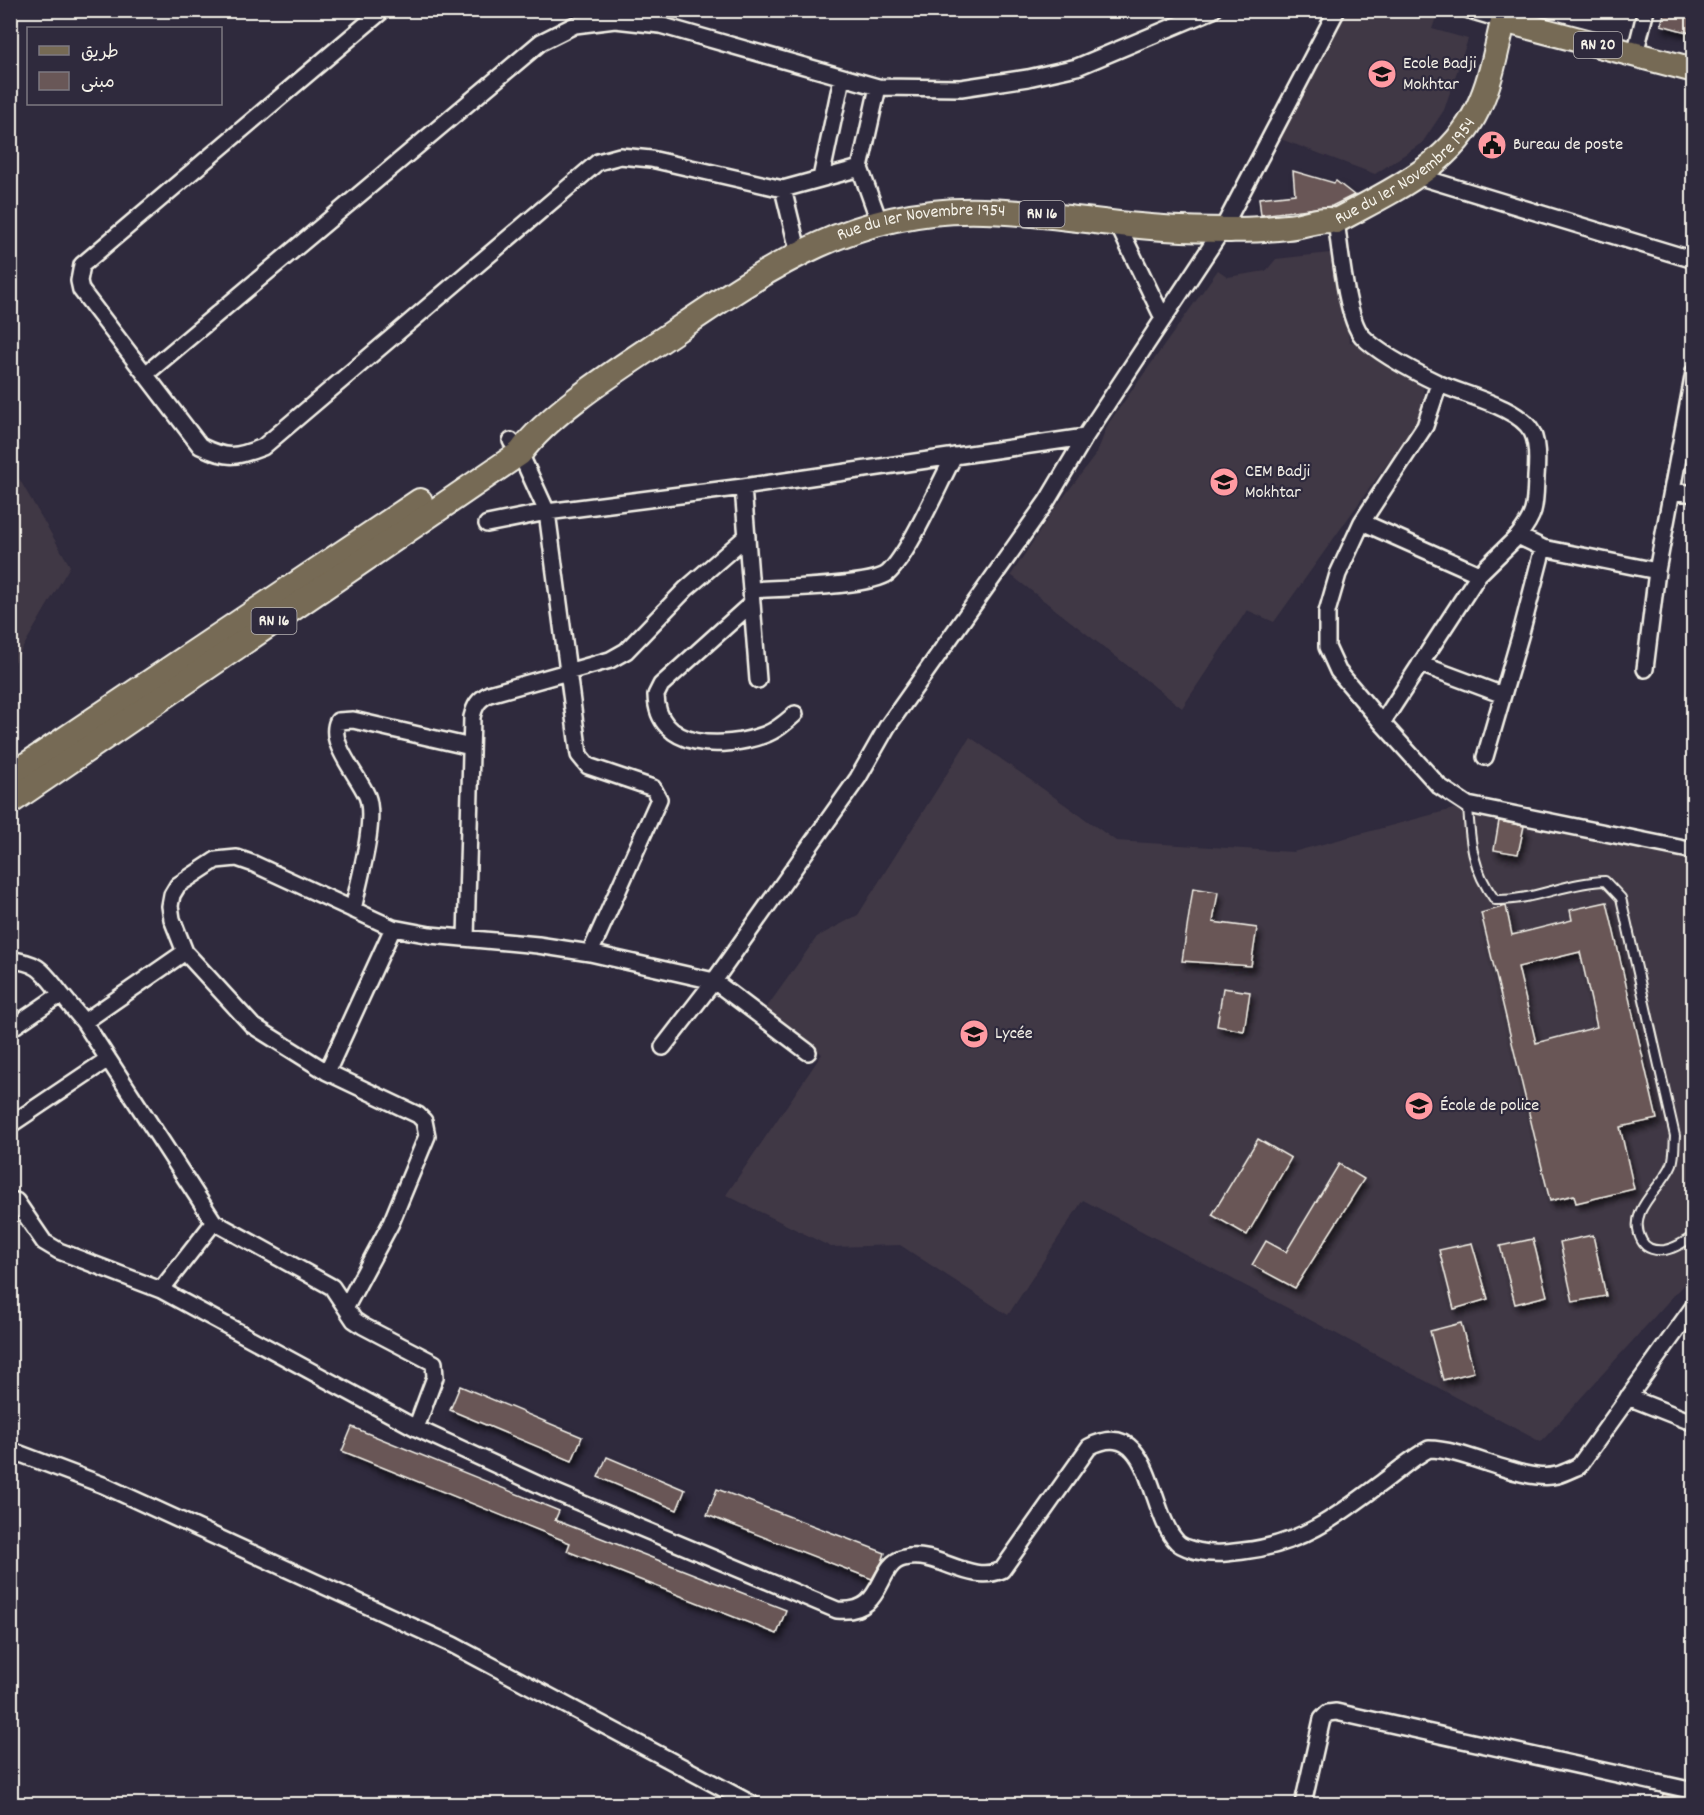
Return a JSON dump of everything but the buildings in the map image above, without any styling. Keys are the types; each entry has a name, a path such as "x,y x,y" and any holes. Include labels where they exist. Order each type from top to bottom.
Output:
{"main road":[{"name":"Rue du 1er Novembre 1954","path":"521,443 626,364 759,275 799,254 879,221 925,213 984,211 1046,214 1117,224 1222,230 1286,227 1327,219 1336,221 1417,176 1447,150 1472,121 1490,77 1505,15"},
{"name":"RN 20","path":"1505,15 1694,70"},
{"name":"RN 16","path":"10,776 521,443"},
{"name":"RN 16","path":"10,802 521,443"}],"street":[{"path":"383,10 82,265 79,281 81,290 147,373 200,446 222,456 241,456 263,447 598,162 620,156 651,159 783,189 860,168"},
{"path":"147,373 541,42 575,25 615,20 660,25 878,87 961,88 1038,76 1077,67 1213,10"},
{"path":"663,1047 714,981 858,778 887,727 1047,501 1162,316 1222,230 1337,10"},
{"path":"1469,10 1505,15"},
{"path":"1635,54 1646,10"},
{"path":"821,178 842,78"},
{"path":"878,87 860,168 879,221"},
{"path":"1417,176 1694,260"},
{"path":"783,189 799,254"},
{"path":"1336,221 1352,320 1361,335 1374,346 1439,384 1513,414 1532,432 1537,465 1532,519 1479,574 1382,723"},
{"path":"1117,224 1162,316"},
{"path":"1645,669 1657,571 1694,372"},
{"path":"1439,384 1425,426 1362,522 1338,574 1327,612 1328,646 1338,671 1439,786 1468,805 1694,851"},
{"path":"487,524 547,512 743,487 1085,437"},
{"path":"521,443 547,512 579,755 582,762 653,788 659,800 590,953"},
{"path":"795,714 765,735 700,743 684,740 662,719 656,695 661,685 752,596 869,581 888,573 922,518 954,456"},
{"path":"743,487 758,680"},
{"path":"1673,492 1694,494"},
{"path":"1362,522 1479,574"},
{"path":"466,938 472,717 475,706 481,698 610,660 626,651 686,589 747,536"},
{"path":"1518,536 1543,548 1657,571"},
{"path":"1485,757 1543,548"},
{"path":"1420,664 1503,696"},
{"path":"353,910 368,829 368,798 335,738 338,721 352,720 471,747"},
{"path":"346,1307 392,1223 427,1136 427,1128 418,1115 327,1072 252,1025 185,952 172,919 172,895 178,885 216,860 226,857 254,864 393,928 590,953 714,981 808,1052"},
{"path":"327,1072 393,928"},
{"path":"84,1022 185,952"},
{"path":"10,960 26,961 39,967 84,1022 214,1222 332,1287 354,1320 434,1363 435,1377 416,1428"},
{"path":"10,1029 61,994"},
{"path":"10,1125 108,1059"},
{"path":"16,1201 44,1242 59,1251 161,1290 416,1428 557,1493 837,1610 852,1611 867,1602 896,1562 904,1558 934,1560 977,1575 991,1575 1002,1570 1089,1447 1102,1440 1119,1441 1130,1447 1141,1461 1166,1527 1178,1544 1211,1555 1272,1548 1293,1540 1341,1513 1429,1449 1446,1451 1538,1476 1556,1476 1578,1466 1694,1306"},
{"path":"161,1290 214,1222"},
{"path":"1628,1397 1694,1423"},
{"path":"10,1450 103,1485 453,1645 752,1804"},
{"path":"1303,1804 1322,1719 1328,1713 1336,1712 1694,1791"}],"lane":[{"path":"1468,805 1471,845 1482,882 1496,900 1517,900 1584,881 1605,881 1621,898 1675,1136 1671,1165 1645,1202 1638,1219 1638,1233 1643,1244 1654,1250 1668,1250 1694,1235"}],"shaded area":[{"name":"Ecole Badji Mokhtar","path":"1340,11 1438,11 1432,29 1468,39 1444,110 1422,143 1375,174 1275,137"},
{"name":"CEM Badji Mokhtar","path":"1339,252 1349,341 1423,373 1424,412 1274,622 1247,610 1182,708 1011,575 1053,511 1097,453 1108,424 1218,270 1228,277 1266,271 1276,259"},
{"path":"11,465 70,566 10,668"},
{"name":"École de police","path":"970,737 1116,841 1293,852 1453,809 1693,858 1693,1274 1541,1442 1083,1200 1008,1315 900,1245 831,1247 726,1195 822,1054 762,1014 817,937 858,915"}],"place":[{"name":"Ecole Badji Mokhtar","path":"1382,74"},
{"name":"Bureau de poste","path":"1492,145"},
{"name":"CEM Badji Mokhtar","path":"1224,482"},
{"name":"Lycée","path":"974,1034"},
{"name":"École de police","path":"1419,1106"}]}
